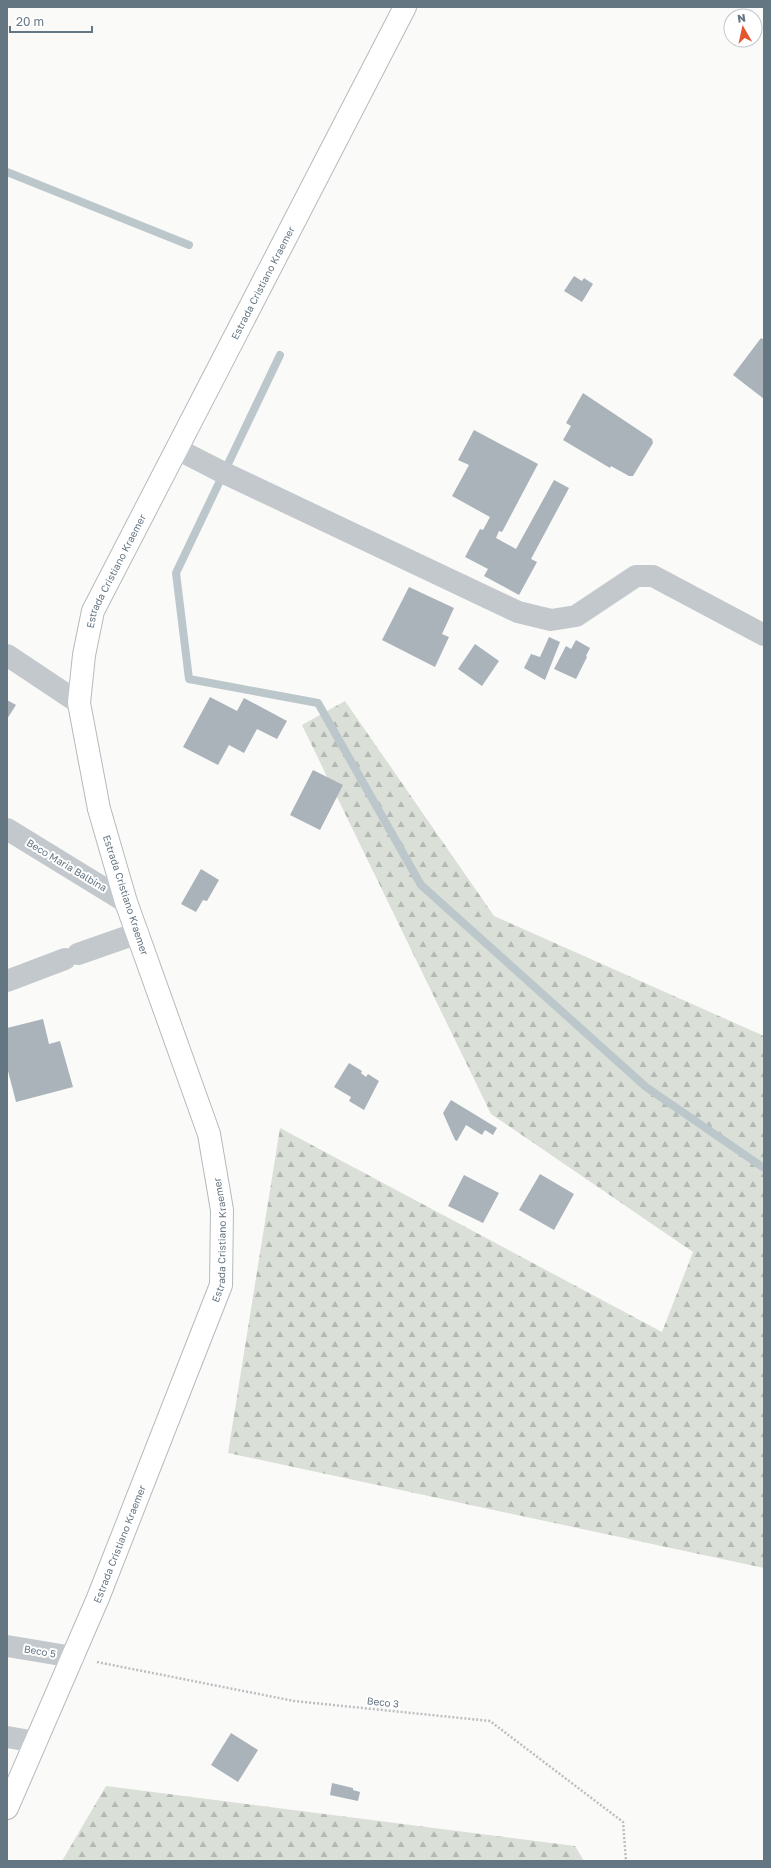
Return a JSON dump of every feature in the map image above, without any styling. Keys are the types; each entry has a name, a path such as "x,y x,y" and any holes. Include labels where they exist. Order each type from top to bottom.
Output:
{"main road":[{"name":"Estrada Cristiano Kraemer","path":"7,1808 98,1598 221,1285 222,1210 209,1134 126,902 99,809 79,703 84,655 93,611 405,7"}],"street":[{"path":"178,449 218,470 518,612 551,620 576,616 636,576 653,576 764,635"},
{"path":"7,655 79,703"},
{"name":"Beco Maria Balbina","path":"7,829 126,902"},
{"path":"7,981 138,933"},
{"name":"Beco 5","path":"7,1646 73,1657"},
{"path":"7,1737 36,1742"}],"path":[{"name":"Beco 3","path":"73,1657 294,1701 490,1721 623,1822 626,1861"}],"green space":[{"path":"345,701 494,916 764,1036 764,1568 228,1453 280,1128 662,1332 693,1252 491,1114 302,725"},
{"path":"106,1786 575,1846 584,1861 62,1861"}],"building":[{"path":"574,276 582,281 584,278 593,284 582,302 564,291"},
{"path":"761,338 764,340 764,399 733,375"},
{"path":"583,393 652,439 653,443 633,476 629,476 611,466 610,468 563,440 571,426 566,423"},
{"path":"474,430 538,464 502,532 499,531 496,538 516,549 554,480 569,488 531,559 537,562 519,595 484,576 488,569 465,557 480,529 483,530 490,517 452,496 469,465 458,460"},
{"path":"409,587 454,608 442,634 449,637 435,667 382,640"},
{"path":"549,637 560,642 545,680 524,668 531,654 540,657"},
{"path":"576,640 590,648 576,679 554,669 566,646 571,649"},
{"path":"475,644 499,661 482,686 458,669"},
{"path":"210,697 237,711 244,698 287,721 277,739 257,729 244,753 229,745 218,765 183,747"},
{"path":"7,700 16,705 7,719"},
{"path":"313,770 343,785 320,830 290,815"},
{"path":"201,869 219,880 207,901 203,900 196,912 181,904"},
{"path":"43,1019 49,1044 60,1041 73,1087 16,1102 7,1067 7,1028"},
{"path":"349,1063 362,1071 361,1073 366,1077 368,1074 379,1081 364,1110 349,1101 351,1097 334,1087"},
{"path":"451,1100 497,1128 493,1135 485,1130 482,1135 466,1125 457,1141 455,1140 443,1113"},
{"path":"540,1174 574,1194 554,1230 519,1210"},
{"path":"464,1175 499,1193 483,1223 448,1206"},
{"path":"231,1733 258,1750 238,1782 211,1765"},
{"path":"332,1783 353,1788 353,1790 360,1792 358,1801 330,1795"}],"waterway":[{"path":"7,172 189,245"},
{"path":"280,355 176,573 189,679 318,703 421,885 646,1087 764,1168"}]}
